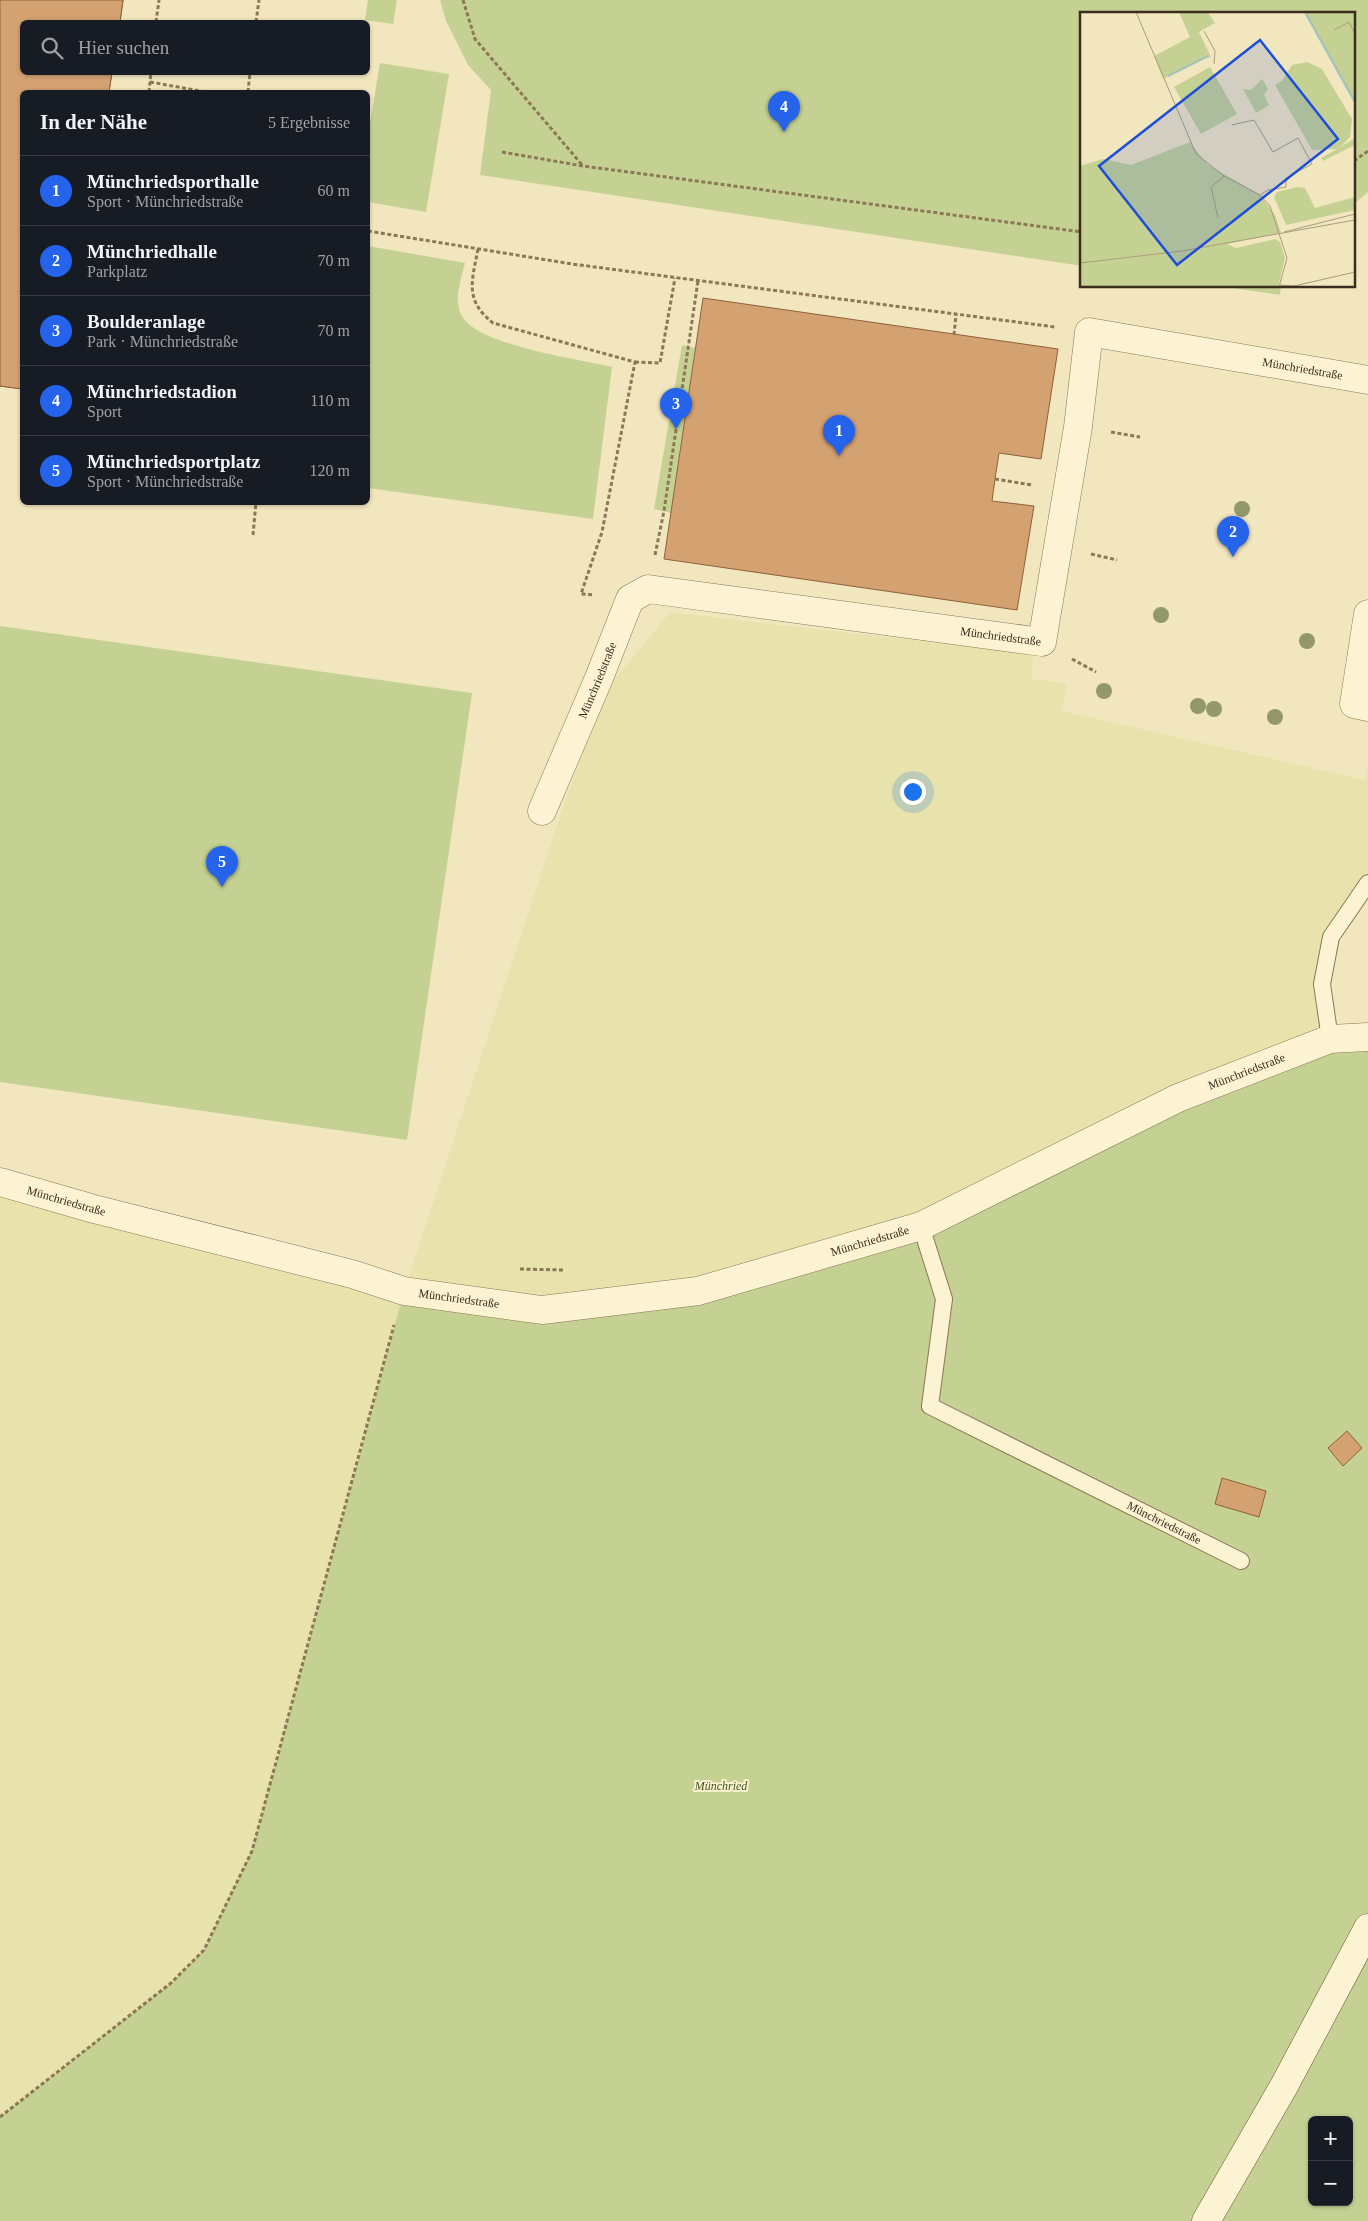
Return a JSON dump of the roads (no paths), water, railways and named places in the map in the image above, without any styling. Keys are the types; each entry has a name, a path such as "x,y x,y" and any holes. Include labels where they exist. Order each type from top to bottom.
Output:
{"street":[{"name":"Münchriedstraße","path":"542,811 599,678 630,599 648,589 1042,642 1078,427 1089,332 1368,380"},
{"path":"1368,614 1354,704 1368,707"},
{"name":"Münchriedstraße","path":"0,1182 94,1210 352,1274 404,1291 542,1310 698,1290 921,1226 1178,1098 1330,1039 1368,1037"},
{"path":"1206,2221 1284,2086 1368,1928"}],"lane":[{"path":"1330,1039 1322,984 1331,937 1368,883"},
{"name":"Münchriedstraße","path":"921,1226 944,1299 930,1406 1241,1561"}],"place":[{"name":"Münchriedstadion","path":"784,132"},
{"name":"Boulderanlage","path":"676,429"},
{"name":"Münchriedsporthalle","path":"839,456"},
{"name":"Münchriedhalle","path":"1233,557"},
{"name":"Münchriedsportplatz","path":"222,887"}],"park label":[{"name":"Münchried","path":"721,1786"}]}
